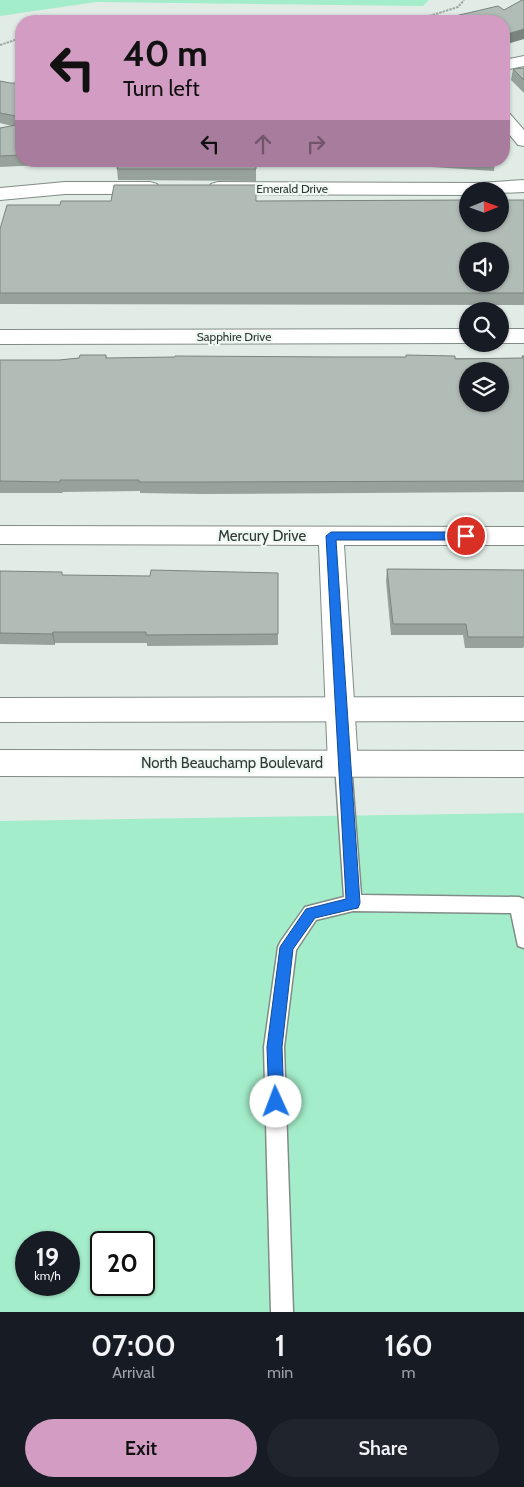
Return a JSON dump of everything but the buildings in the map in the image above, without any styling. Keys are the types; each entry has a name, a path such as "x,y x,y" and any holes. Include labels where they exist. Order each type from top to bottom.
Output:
{"street":[{"path":"510,64 524,60"},
{"path":"510,125 524,141"},
{"name":"Emerald Drive","path":"204,188 488,189 524,186"},
{"path":"0,194 65,188 165,188"},
{"name":"Sapphire Drive","path":"0,337 459,336"},
{"path":"509,336 524,336"},
{"name":"Mercury Drive","path":"0,536 524,536"},
{"path":"331,536 343,764"},
{"path":"0,710 524,709"},
{"name":"North Beauchamp Boulevard","path":"0,763 524,764"}],"lane":[{"path":"343,764 353,903"},
{"path":"282,1312 274,1047 286,947 311,913 353,903 518,905 524,940"}],"path":[{"path":"433,15 458,7 464,0"},
{"path":"0,45 15,40"}],"green space":[{"path":"0,0 429,0 423,6 96,2 0,16"},
{"path":"524,813 524,1312 0,1312 0,821"}],"route":[{"path":"276,1102 274,1047 286,947 311,913 353,903 343,764 331,536 466,536"}]}
